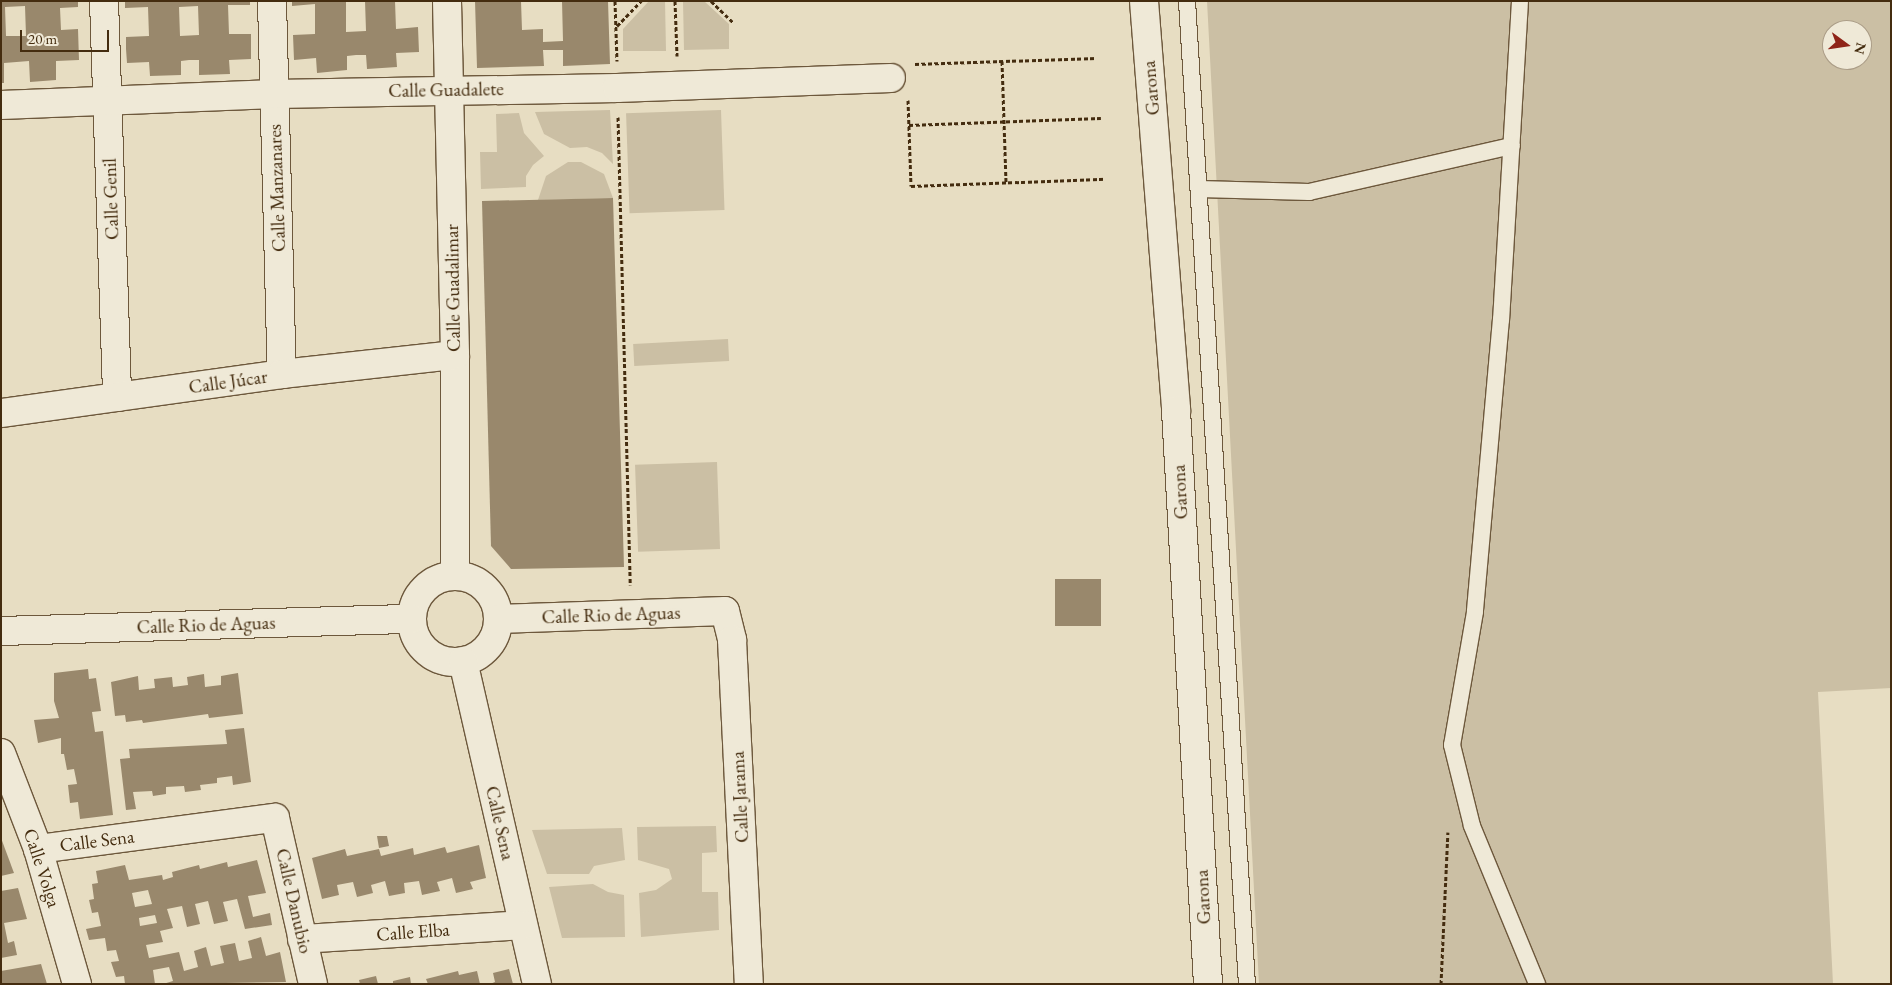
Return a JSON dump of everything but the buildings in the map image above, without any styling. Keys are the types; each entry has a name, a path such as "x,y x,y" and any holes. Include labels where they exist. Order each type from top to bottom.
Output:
{"street":[{"name":"Calle Genil","path":"104,1 116,397"},
{"name":"Calle Manzanares","path":"272,1 282,374"},
{"name":"Calle Guadalimar","path":"447,1 455,355 455,576"},
{"name":"Garona","path":"1144,1 1176,410 1208,984"},
{"name":"Calle Guadalete","path":"1,105 275,94 617,88 902,78"},
{"name":"Calle Júcar","path":"1,413 282,374 455,355"},
{"path":"455,576 480,584 490,593 498,619 490,645 481,654 463,662 442,661 430,654 417,639 412,619 420,594 430,584 455,576"},
{"name":"Calle Rio de Aguas","path":"498,619 725,611"},
{"name":"Calle Jarama","path":"725,611 732,640 749,984"},
{"name":"Calle Rio de Aguas","path":"1,631 412,619"},
{"name":"Calle Sena","path":"463,662 537,984"},
{"name":"Calle Volga","path":"1,753 38,849 77,984"},
{"name":"Calle Sena","path":"38,849 275,818"},
{"name":"Calle Danubio","path":"275,818 313,984"},
{"name":"Calle Elba","path":"302,939 523,925"}],"lane":[{"path":"1187,1 1247,984"},
{"path":"1520,1 1501,320 1475,612 1452,745 1472,826 1536,984"},
{"path":"1199,189 1308,192 1512,146"}],"path":[{"path":"615,1 630,614"},
{"path":"616,27 641,1"},
{"path":"675,1 677,59 687,59"},
{"path":"711,1 734,22"},
{"path":"1097,58 1002,61 902,78 909,125 911,186 1106,180"},
{"path":"1002,61 1006,182"},
{"path":"909,125 1101,118"},
{"path":"1441,984 1448,825"}],"shaded area":[{"path":"649,1 665,1 666,51 623,51 623,29"},
{"path":"683,1 704,1 729,24 729,49 684,50"},
{"path":"1207,1 1891,1 1891,688 1818,692 1833,984 1259,984"},
{"path":"610,110 613,164 602,153 587,147 570,148 544,134 535,112"},
{"path":"721,110 724,210 630,213 626,113"},
{"path":"519,113 524,133 544,156 533,165 526,176 526,187 481,189 480,152 497,152 496,114"},
{"path":"568,162 581,162 604,174 613,198 538,200 546,176"},
{"path":"728,339 729,361 634,366 633,344"},
{"path":"717,462 720,549 638,552 635,465"},
{"path":"716,826 717,852 702,853 702,892 718,892 719,930 641,937 639,893 656,890 672,879 669,869 638,860 637,827"},
{"path":"622,828 625,860 594,866 589,874 547,874 532,830"},
{"path":"593,884 608,892 624,895 625,937 562,938 549,887"}]}
